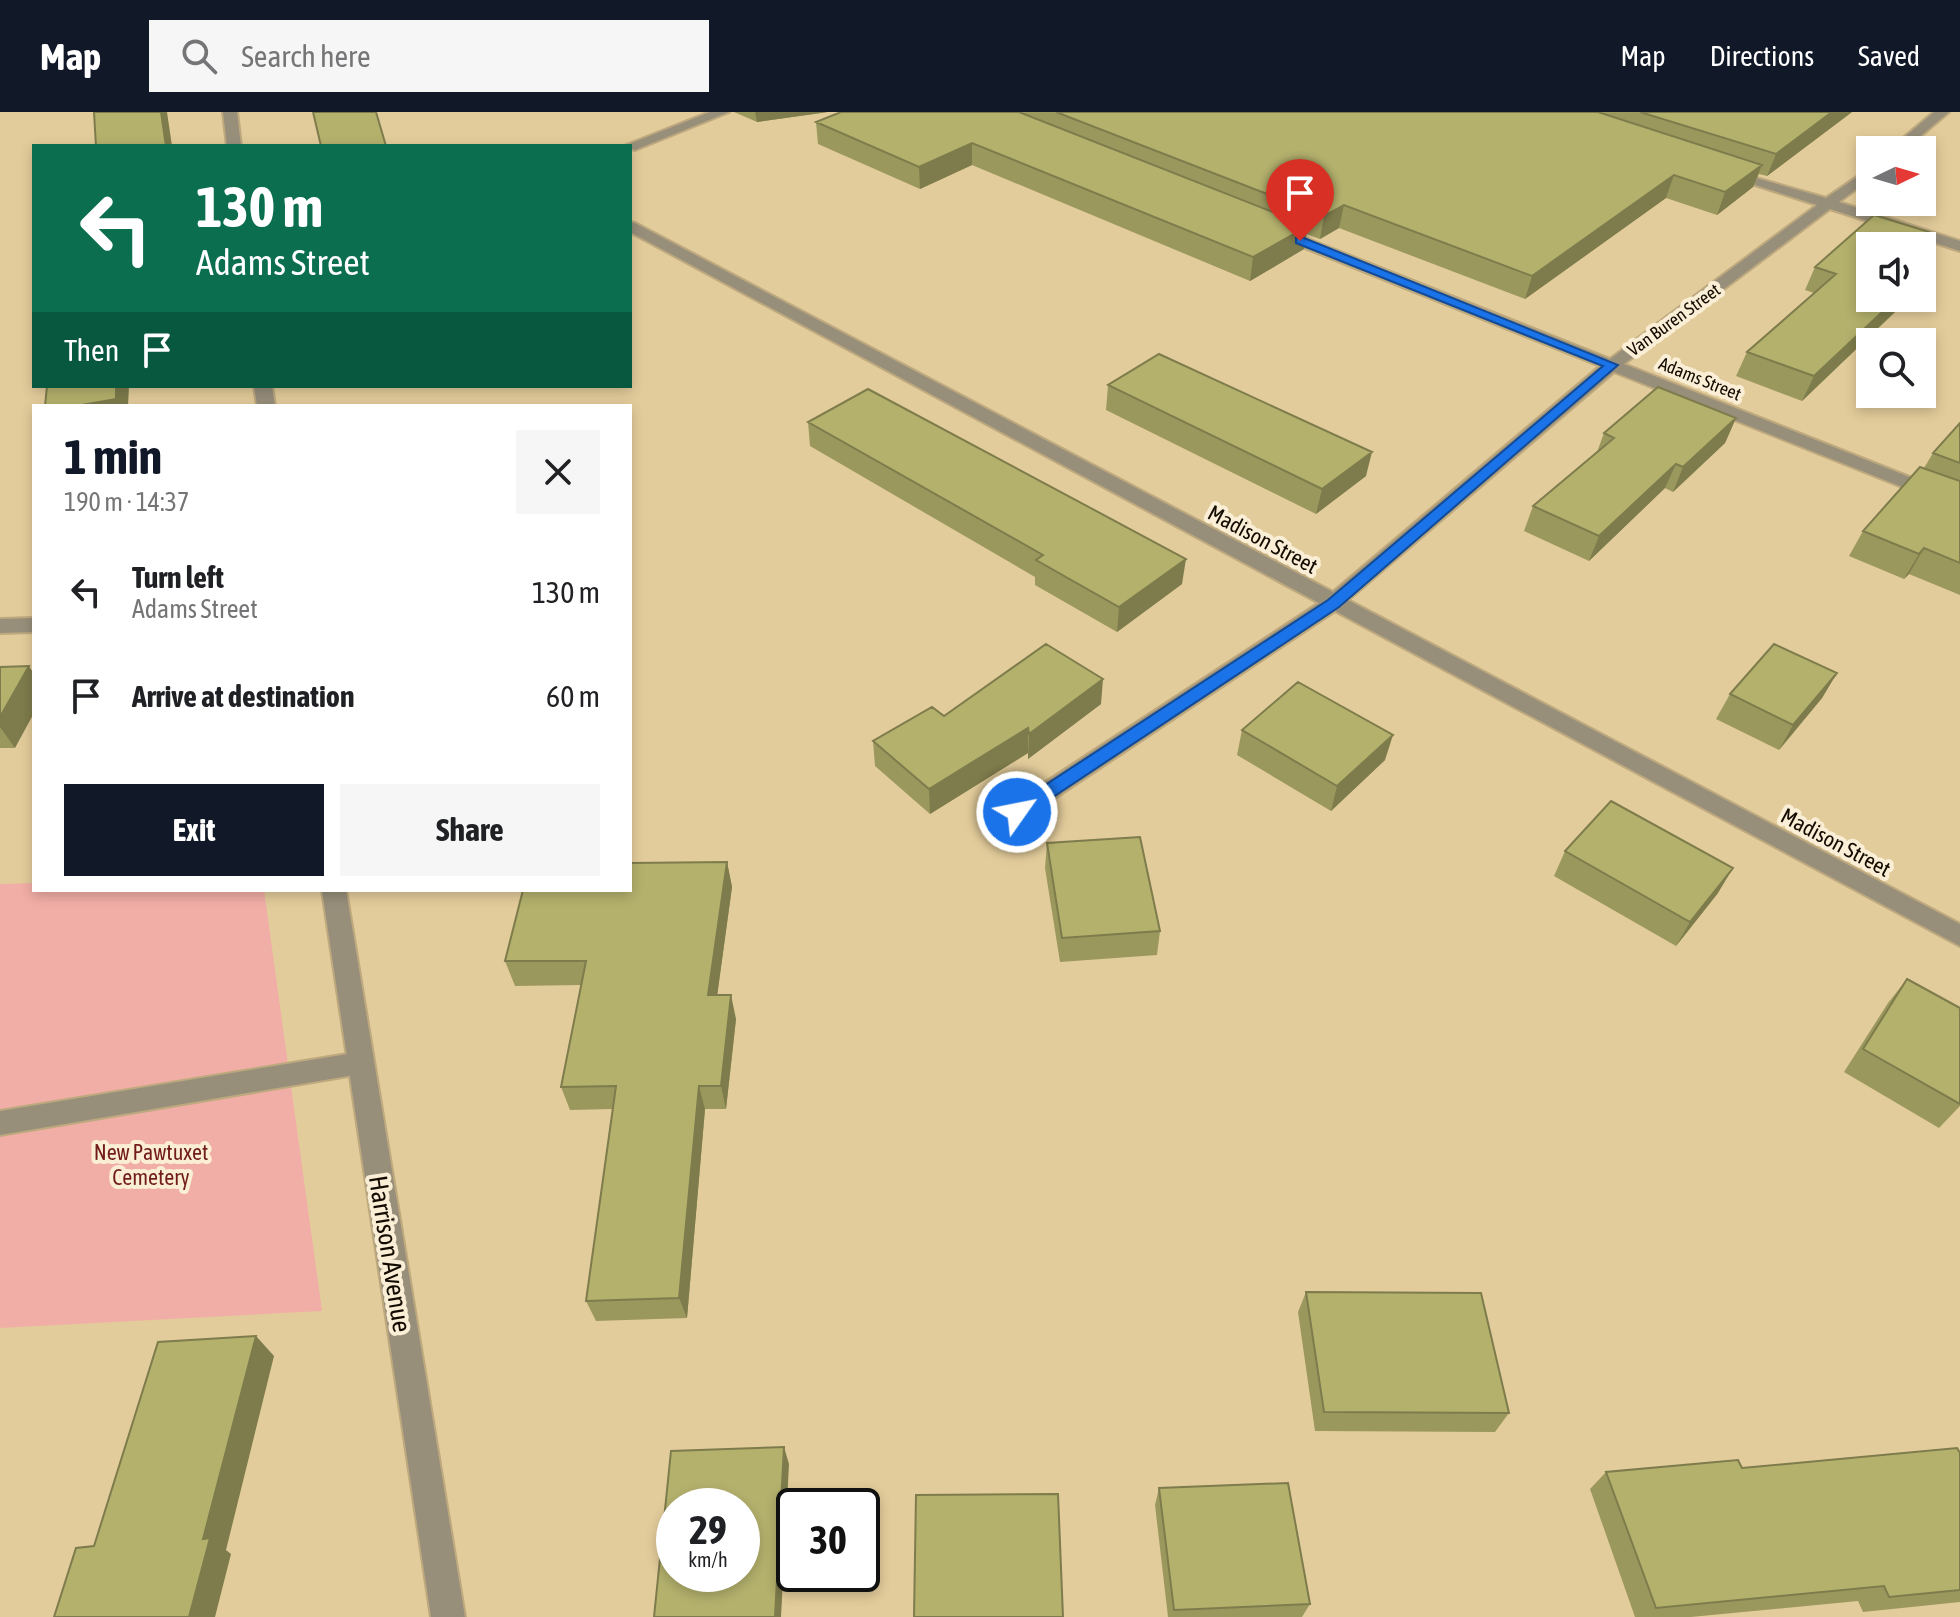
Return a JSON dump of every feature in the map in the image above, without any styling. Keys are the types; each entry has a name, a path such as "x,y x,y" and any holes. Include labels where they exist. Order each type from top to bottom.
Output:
{"street":[{"path":"230,112 234,144"},
{"path":"632,146 722,112"},
{"path":"1913,136 1942,112"},
{"path":"1715,167 1960,246"},
{"name":"Van Buren Street","path":"1017,812 1333,603 1612,365 1856,183"},
{"name":"Adams Street","path":"1258,224 1960,504"},
{"name":"Madison Street","path":"632,227 1960,936"},
{"path":"0,626 32,625"},
{"name":"Harrison Avenue","path":"334,892 448,1617"},
{"path":"0,1123 360,1063"}],"green space":[{"name":"New Pawtuxet Cemetery","path":"32,883 32,892 264,892 322,1311 0,1328 0,884"}],"building":[{"path":"94,112 161,112 166,144 96,144"},
{"path":"313,112 376,112 385,144 321,144"},
{"path":"841,112 1019,112 1308,226 1253,257 972,143 919,167 816,122"},
{"path":"1056,112 1598,112 1762,165 1725,192 1674,175 1532,276 1344,205 1324,216"},
{"path":"1640,112 1832,112 1776,154"},
{"path":"1873,216 1929,232 1856,232 1856,312 1882,312 1865,328 1856,328 1856,337 1814,376 1747,352 1836,274 1815,267"},
{"path":"1159,354 1372,452 1322,489 1108,385"},
{"path":"1658,387 1736,418 1683,467 1676,464 1599,536 1533,506 1614,438 1604,433"},
{"path":"47,388 116,388 116,399 87,404 45,404"},
{"path":"868,389 1186,559 1119,607 1036,560 1043,555 808,422"},
{"path":"1960,423 1960,463 1933,453"},
{"path":"1920,467 1960,481 1960,563 1924,548 1919,554 1863,531"},
{"path":"1046,644 1103,679 1029,734 1028,728 929,789 873,741 932,707 944,716"},
{"path":"1774,644 1837,673 1793,725 1730,694"},
{"path":"29,666 0,717 0,667"},
{"path":"1298,682 1393,735 1337,786 1242,730"},
{"path":"1611,801 1733,868 1690,922 1565,851"},
{"path":"1140,837 1160,931 1062,938 1047,843"},
{"path":"727,862 708,995 731,995 721,1086 699,1086 679,1298 586,1301 616,1086 561,1087 586,961 505,961 522,892 632,892 632,863"},
{"path":"1907,979 1960,1008 1960,1104 1863,1049"},
{"path":"1306,1292 1481,1293 1509,1413 1324,1412"},
{"path":"256,1336 203,1539 210,1538 189,1617 54,1617 76,1548 94,1546 158,1342"},
{"path":"784,1447 782,1488 776,1488 775,1617 654,1617 657,1592 760,1592 760,1488 667,1488 671,1451"},
{"path":"1957,1448 1960,1453 1960,1590 1889,1597 1884,1586 1656,1608 1606,1472 1738,1460 1742,1468"},
{"path":"1288,1483 1310,1604 1174,1610 1159,1488"},
{"path":"1058,1494 1063,1617 914,1617 916,1495"}],"route":[{"path":"1017,812 1333,603 1612,365 1300,241"}]}
